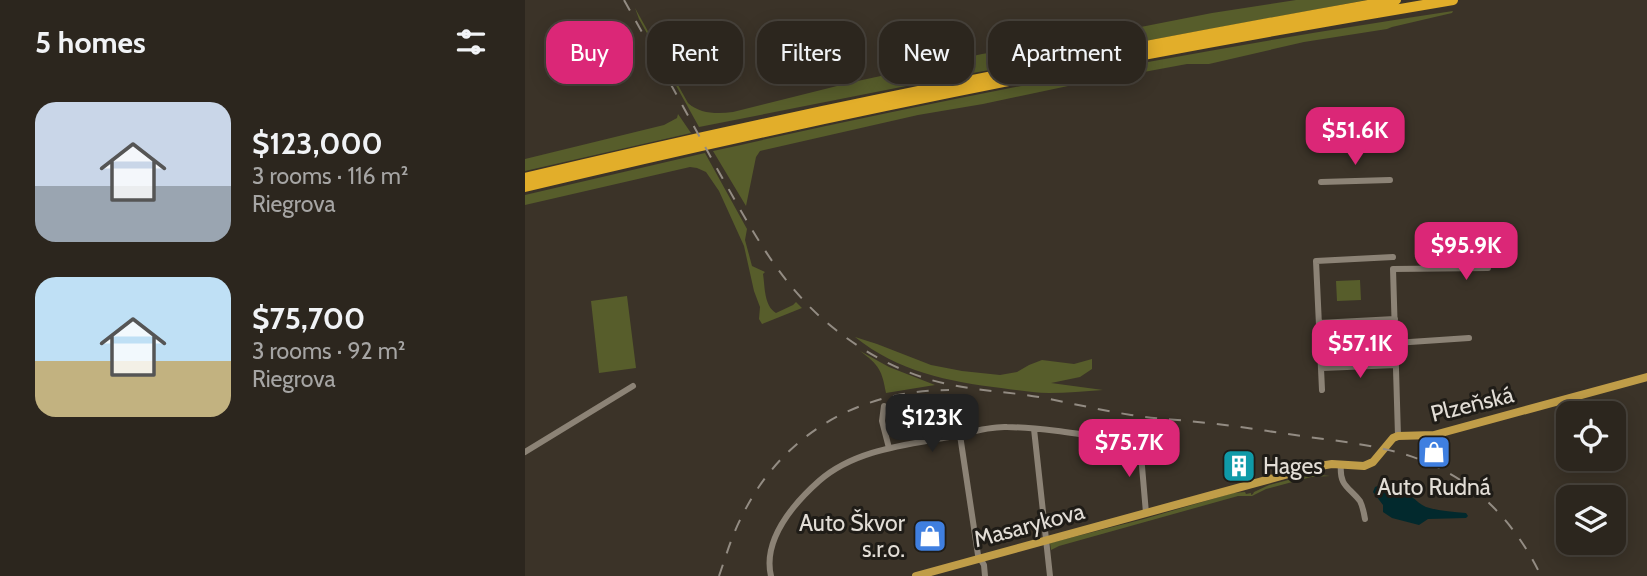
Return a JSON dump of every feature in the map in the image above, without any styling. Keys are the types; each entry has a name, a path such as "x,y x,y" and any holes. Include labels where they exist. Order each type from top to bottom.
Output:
{"highway":[{"path":"525,178 899,95 1086,57 1396,0"},
{"path":"525,187 913,101 1164,51 1453,0"}],"main road":[{"name":"Plzeňská","path":"1398,436 1434,435 1647,377"},
{"path":"1341,465 1359,466 1374,462 1389,441 1398,436"},
{"name":"Masarykova","path":"916,576 1314,467 1341,465"}],"street":[{"path":"1321,182 1390,180"},
{"path":"1322,390 1316,261 1393,257"},
{"path":"1398,436 1393,269 1488,268"},
{"path":"1319,323 1395,319"},
{"path":"1320,334 1395,330"},
{"path":"1395,344 1469,338"},
{"path":"1321,359 1396,355"},
{"path":"1322,368 1396,365"},
{"path":"525,452 633,386"},
{"path":"884,406 883,421 889,448"},
{"path":"771,576 768,563 776,534 803,497 820,479 840,466 889,448 1004,426 1140,443 1146,513"},
{"path":"1034,429 1050,576"},
{"path":"960,435 978,555 984,565 985,576"},
{"path":"1341,465 1342,480 1361,503 1365,519"}],"green space":[{"path":"1296,0 1367,0 1146,41 1146,26"},
{"path":"635,8 647,30 647,33 639,19"},
{"path":"1453,11 1387,29 1304,42 1209,64 1187,64 1146,72 1146,63"},
{"path":"988,53 988,70 974,73 974,56"},
{"path":"879,76 879,84 916,84 699,127 675,84 693,107 721,113 845,84 865,84 865,79"},
{"path":"1032,84 1079,84 918,115 760,151 756,157 746,206 713,151"},
{"path":"678,114 691,133 525,171 525,159 664,125 677,118"},
{"path":"705,153 747,229 745,240 752,266 765,272 763,274 769,306 776,313 796,302 802,308 762,324 744,246 719,191 706,172 697,168 690,167 525,205 525,195"},
{"path":"1360,280 1361,300 1337,301 1336,281"},
{"path":"627,296 636,368 599,373 591,301"},
{"path":"855,337 931,365 1000,375 1017,372 1042,360 1074,364 1092,359 1092,369 1080,377 1051,383 1103,390 1043,393 943,378 888,358"},
{"path":"860,351 889,367 935,385 886,393 879,369"},
{"path":"1311,474 1330,476 1311,477 1266,489 1252,496 1238,496 1051,550 1050,543 1233,493 1245,492 1251,495 1269,485"}],"water":[{"path":"1380,485 1401,490 1426,507 1466,513 1468,516 1428,519 1419,525 1392,518 1383,512 1383,505 1373,492 1375,487"}],"railway":[{"path":"624,0 767,254 816,313 862,348 906,371 952,385 1039,397 1131,415 1348,442 1417,458 1451,474 1483,497 1510,526 1541,576"},
{"path":"719,576 738,523 759,487 779,462 802,440 827,422 855,408 916,392 949,390"}],"place":[{"name":"Auto Rudná","path":"1434,452"},
{"name":"Hages","path":"1239,466"},
{"name":"Auto Škvor s.r.o.","path":"930,536"}]}
